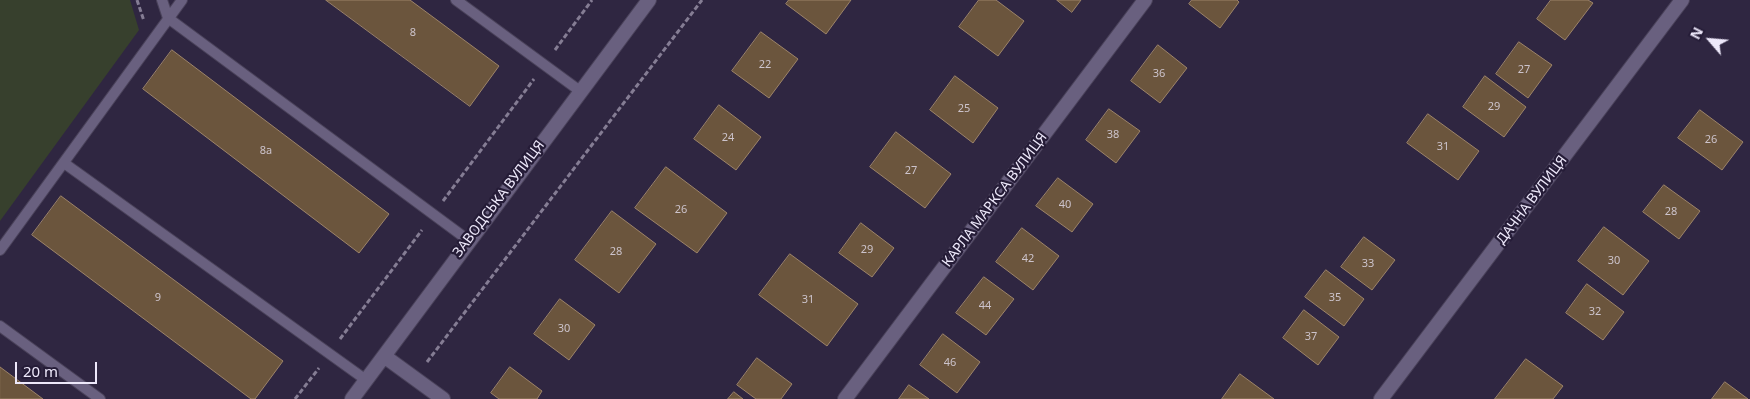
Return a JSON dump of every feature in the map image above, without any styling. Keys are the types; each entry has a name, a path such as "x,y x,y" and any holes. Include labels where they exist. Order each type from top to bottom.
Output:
{"street":[{"name":"ЗАВОДСЬКА ВУЛИЦЯ","path":"352,399 468,240 649,0"},
{"name":"КАРЛА МАРКСА ВУЛИЦЯ","path":"845,399 1145,0"},
{"name":"ДАЧНА ВУЛИЦЯ","path":"1382,399 1682,0"},
{"path":"384,356 413,379 443,399"}],"lane":[{"path":"162,0 168,18 468,240"},
{"path":"0,250 182,0"},
{"path":"456,0 580,91"},
{"path":"64,163 366,380"},
{"path":"0,326 100,399"}],"path":[{"path":"413,379 702,0"}],"green space":[{"path":"0,0 130,0 139,30 0,221"}],"building":[{"path":"326,0 410,0 499,66 470,106"},
{"path":"789,0 851,0 826,34 786,4"},
{"path":"979,0 996,0 1024,21 998,56 959,27"},
{"path":"1057,0 1081,0 1072,12"},
{"path":"1192,0 1237,0 1239,2 1220,28 1189,4"},
{"path":"1551,0 1588,0 1593,3 1565,40 1537,19"},
{"path":"761,32 798,59 769,98 732,71"},
{"path":"1519,42 1552,65 1528,98 1496,74"},
{"path":"1158,45 1187,68 1160,103 1131,81"},
{"path":"172,50 389,214 359,253 143,89"},
{"path":"955,76 998,108 973,143 930,110"},
{"path":"1485,76 1526,107 1504,137 1463,107"},
{"path":"719,105 761,137 736,170 694,139"},
{"path":"1109,109 1140,131 1116,163 1086,140"},
{"path":"1700,110 1743,142 1722,170 1678,138"},
{"path":"1428,114 1479,151 1458,180 1407,143"},
{"path":"896,132 951,174 925,208 870,167"},
{"path":"666,167 727,213 697,253 635,208"},
{"path":"1058,178 1093,204 1072,232 1036,206"},
{"path":"1664,185 1700,211 1679,239 1643,212"},
{"path":"61,196 283,361 255,399 251,399 32,235"},
{"path":"612,211 656,244 619,293 575,260"},
{"path":"861,223 894,248 872,277 839,253"},
{"path":"1604,227 1649,261 1623,295 1578,261"},
{"path":"1022,228 1059,256 1033,290 996,262"},
{"path":"1364,237 1395,260 1372,290 1341,267"},
{"path":"790,254 858,304 827,346 759,295"},
{"path":"1326,270 1364,299 1344,326 1305,297"},
{"path":"984,277 1014,299 986,335 956,313"},
{"path":"1587,284 1624,312 1603,340 1566,313"},
{"path":"560,299 595,325 569,360 534,334"},
{"path":"1304,310 1339,337 1318,365 1283,338"},
{"path":"943,334 980,362 957,393 920,365"},
{"path":"757,358 792,384 781,399 756,399 737,385"},
{"path":"1526,359 1563,386 1553,399 1495,399"},
{"path":"0,367 43,399 0,399"},
{"path":"510,367 542,391 537,399 499,399 491,393"},
{"path":"1240,374 1274,399 1222,399"},
{"path":"1725,382 1748,399 1712,399"},
{"path":"909,385 929,399 899,399"},
{"path":"734,392 743,399 728,399"}]}
